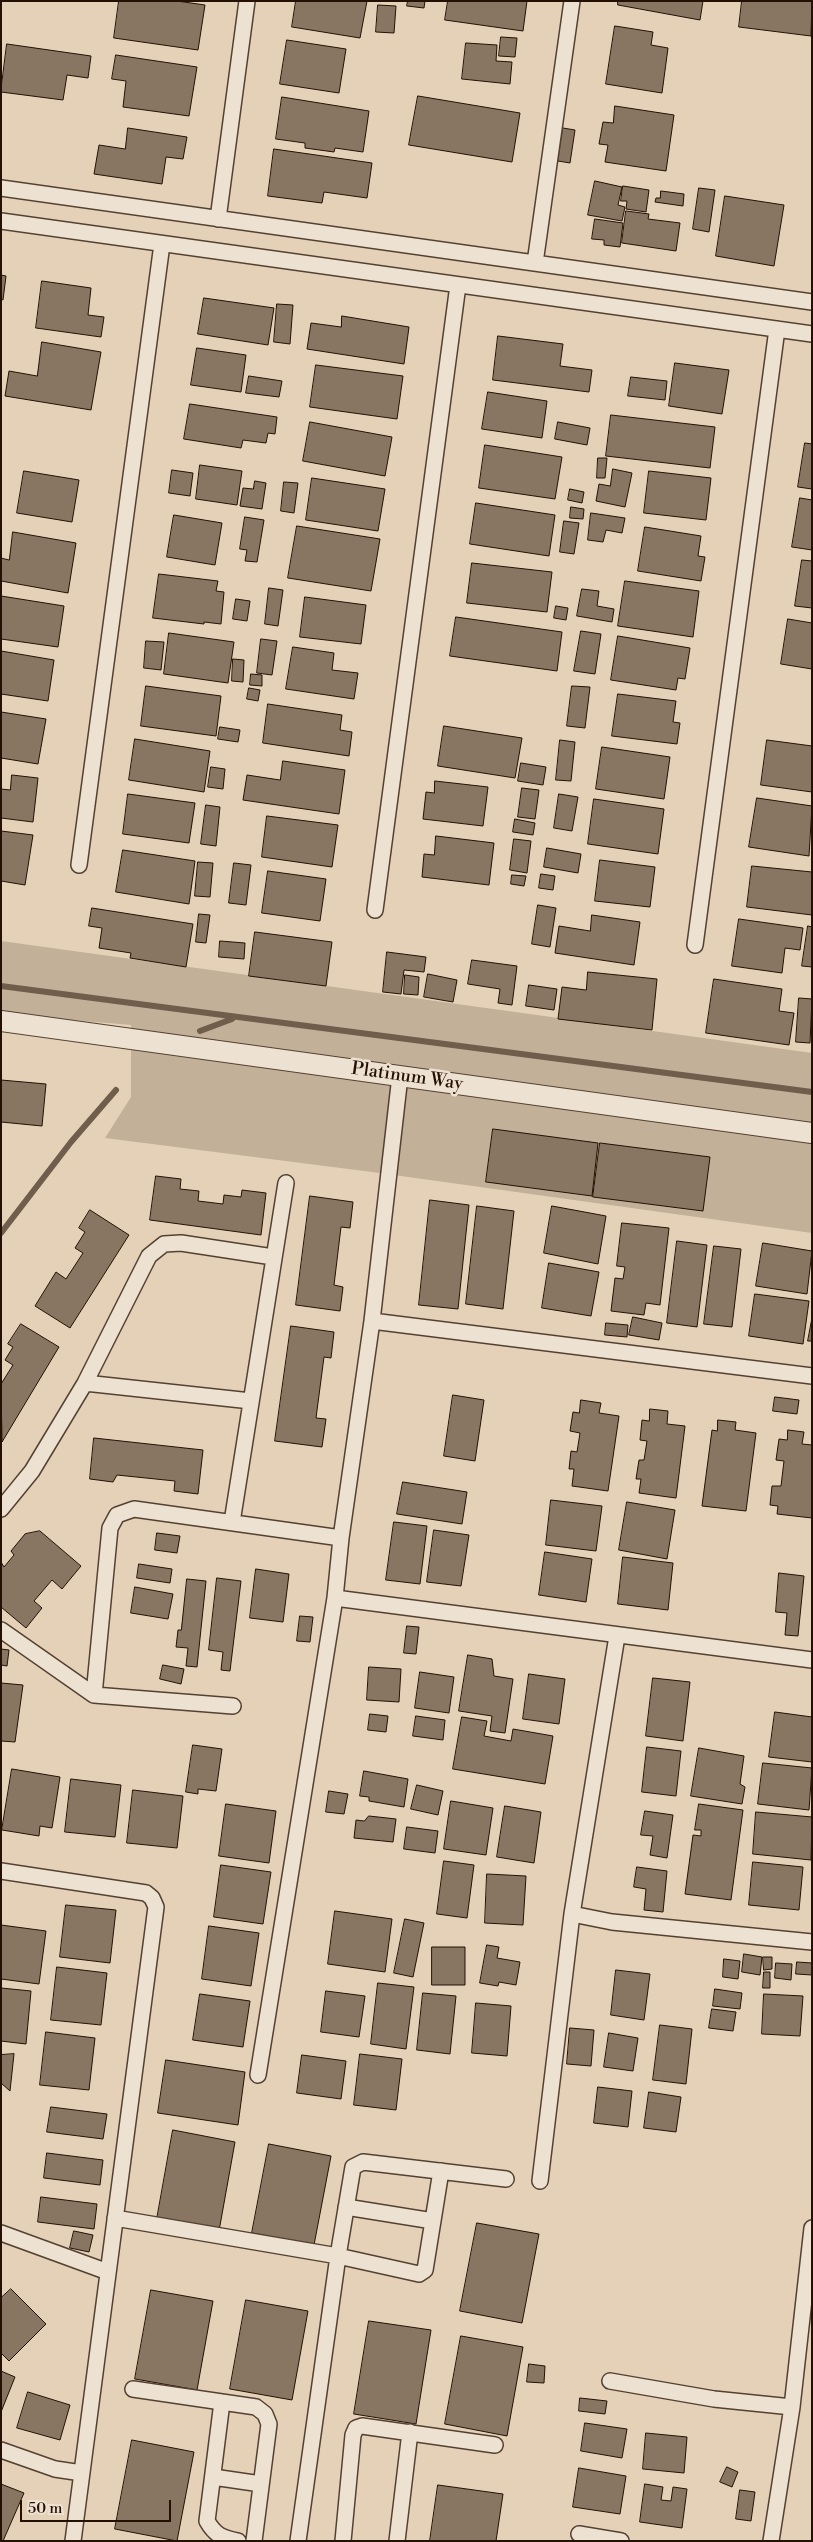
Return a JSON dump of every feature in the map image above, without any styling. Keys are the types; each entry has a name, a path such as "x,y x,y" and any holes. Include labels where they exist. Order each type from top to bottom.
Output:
{"street":[{"path":"218,219 248,1"},
{"path":"535,264 572,1"},
{"path":"1,188 812,302"},
{"path":"1,221 812,334"},
{"path":"79,866 162,244"},
{"path":"376,910 458,285"},
{"path":"695,945 777,329"},
{"name":"Platinum Way","path":"1,1021 812,1133"},
{"path":"258,2075 335,1598 341,1538 372,1320 400,1076"},
{"path":"232,1522 286,1183"},
{"path":"1,1509 32,1471 84,1383 149,1256 164,1244 181,1243 273,1257"},
{"path":"372,1320 812,1376"},
{"path":"84,1383 250,1401"},
{"path":"94,1695 110,1528 117,1514 134,1509 341,1538"},
{"path":"335,1598 812,1660"},
{"path":"1,1630 94,1695 233,1706"},
{"path":"540,2181 572,1914 616,1636"},
{"path":"1,1871 146,1893 152,1898 156,1907 73,2541"},
{"path":"572,1914 612,1922 812,1942"},
{"path":"298,2541 338,2256 354,2167 357,2163 506,2179"},
{"path":"115,2218 338,2256 422,2273 425,2270 441,2171"},
{"path":"346,2207 433,2221"},
{"path":"771,2541 792,2407 812,2228"},
{"path":"1,2233 108,2272"},
{"path":"610,2381 714,2398 792,2407"},
{"path":"133,2390 256,2407 266,2414 269,2424 254,2541"},
{"path":"222,2402 207,2521 213,2532 224,2539 238,2541"},
{"path":"343,2541 353,2435 356,2428 362,2426 495,2445"},
{"path":"397,2541 410,2432"},
{"path":"1,2450 55,2469 82,2473"},
{"path":"213,2477 261,2484"},
{"path":"580,2534 621,2541"}],"shaded area":[{"path":"1,941 812,1053 812,1233 372,1172 105,1138 131,1097 131,1025 1,1014"}],"building":[{"path":"119,1 177,1 205,5 198,50 114,38"},
{"path":"296,1 367,1 360,38 292,27"},
{"path":"408,1 425,1 424,8 407,6"},
{"path":"448,1 527,1 523,31 445,20"},
{"path":"618,1 703,1 700,20 618,5"},
{"path":"742,1 812,1 811,36 739,27"},
{"path":"378,5 396,6 394,33 376,32"},
{"path":"615,26 653,32 651,45 668,48 662,93 606,84"},
{"path":"501,37 517,38 515,57 499,56"},
{"path":"287,40 346,49 339,93 280,84"},
{"path":"466,43 497,45 496,61 512,62 510,84 462,79"},
{"path":"7,44 91,56 88,78 67,75 63,100 1,92"},
{"path":"116,55 197,67 189,116 123,107 126,81 112,79"},
{"path":"418,96 520,113 512,162 409,145"},
{"path":"282,97 369,111 363,152 335,148 334,152 305,148 305,143 276,139"},
{"path":"615,106 674,115 666,171 605,162 608,145 599,144 603,122 613,123"},
{"path":"128,128 187,137 183,159 166,157 162,184 94,174 99,145 125,149"},
{"path":"563,128 575,130 570,163 558,161"},
{"path":"274,149 372,163 367,198 324,192 322,203 268,196"},
{"path":"595,181 622,187 618,205 625,207 622,221 588,215"},
{"path":"623,186 649,190 646,212 626,209 627,201 621,201"},
{"path":"699,188 715,190 709,232 693,229"},
{"path":"661,191 684,194 683,206 655,202 656,198 660,198"},
{"path":"725,196 784,205 774,266 716,256"},
{"path":"626,211 649,214 648,219 680,223 676,251 622,243"},
{"path":"595,219 623,223 620,247 604,245 604,240 592,239"},
{"path":"1,275 6,276 3,300 1,299"},
{"path":"42,281 91,288 88,315 104,317 101,337 36,328"},
{"path":"204,298 274,308 268,345 198,334"},
{"path":"277,304 293,305 290,344 274,342"},
{"path":"342,316 409,327 404,364 307,349 311,323 341,327"},
{"path":"498,336 563,344 560,366 592,370 589,392 493,380"},
{"path":"42,342 101,352 91,410 5,396 9,371 37,376"},
{"path":"197,348 246,355 241,392 191,385"},
{"path":"675,363 729,370 722,414 669,406"},
{"path":"316,365 403,376 397,419 310,407"},
{"path":"249,376 282,381 279,397 246,393"},
{"path":"631,377 667,381 665,400 628,396"},
{"path":"488,392 547,401 542,438 482,429"},
{"path":"190,404 277,417 275,434 268,433 266,443 243,440 241,448 184,439"},
{"path":"611,415 715,427 710,468 606,456"},
{"path":"310,422 392,437 385,476 303,461"},
{"path":"558,422 590,428 587,445 555,439"},
{"path":"805,443 812,444 812,489 798,487"},
{"path":"485,445 562,457 555,499 479,488"},
{"path":"598,458 607,458 605,478 597,478"},
{"path":"200,465 242,471 237,505 196,499"},
{"path":"613,469 632,473 625,507 596,501 599,484 610,486"},
{"path":"172,470 193,473 190,496 169,493"},
{"path":"24,471 79,480 72,522 17,513"},
{"path":"649,471 711,478 706,520 644,513"},
{"path":"312,478 385,489 378,531 306,520"},
{"path":"255,481 266,483 262,509 240,506 243,488 253,489"},
{"path":"284,482 298,483 294,513 281,511"},
{"path":"570,489 584,492 582,503 568,500"},
{"path":"800,498 812,500 812,550 792,547"},
{"path":"476,503 555,515 549,556 470,544"},
{"path":"571,507 584,509 583,519 570,518"},
{"path":"591,513 625,518 622,533 606,530 603,542 588,540"},
{"path":"174,515 222,523 215,565 167,557"},
{"path":"245,517 264,520 257,562 245,561 247,550 240,549"},
{"path":"564,521 579,523 574,554 560,552"},
{"path":"297,526 380,539 371,591 288,578"},
{"path":"645,527 701,536 698,556 705,557 701,581 638,571"},
{"path":"13,532 76,543 68,593 1,581 1,558 9,560"},
{"path":"802,560 812,561 812,608 795,606"},
{"path":"472,563 552,572 547,612 467,603"},
{"path":"159,574 218,581 216,591 224,592 221,624 153,618"},
{"path":"625,581 699,591 693,637 618,626"},
{"path":"269,588 283,590 278,626 265,624"},
{"path":"582,589 599,591 597,606 614,609 612,622 577,616"},
{"path":"1,596 64,606 58,647 1,639"},
{"path":"305,597 366,605 361,644 300,637"},
{"path":"236,599 250,601 247,621 233,619"},
{"path":"556,606 568,608 566,620 554,618"},
{"path":"456,617 562,632 557,671 450,656"},
{"path":"788,619 812,623 812,669 781,664"},
{"path":"581,631 601,634 595,674 574,671"},
{"path":"169,633 234,642 228,683 164,674"},
{"path":"618,636 690,648 685,679 678,678 676,690 611,680"},
{"path":"261,639 277,641 272,675 257,673"},
{"path":"146,641 164,642 161,670 144,668"},
{"path":"293,647 334,653 332,670 358,673 354,699 286,689"},
{"path":"1,651 54,660 48,701 1,694"},
{"path":"233,659 244,660 243,682 232,681"},
{"path":"251,674 262,675 262,686 250,685"},
{"path":"146,686 221,696 216,736 141,726"},
{"path":"572,686 590,687 585,728 567,726"},
{"path":"249,688 260,690 258,701 247,699"},
{"path":"618,694 676,701 673,722 680,723 677,744 612,736"},
{"path":"268,704 342,715 340,730 352,732 349,756 263,743"},
{"path":"1,712 46,719 38,764 1,758"},
{"path":"444,726 522,738 515,778 438,766"},
{"path":"220,727 240,730 238,742 218,739"},
{"path":"135,739 210,751 204,792 129,780"},
{"path":"560,740 575,742 571,781 556,780"},
{"path":"767,740 812,746 812,792 761,785"},
{"path":"602,747 670,757 664,799 596,789"},
{"path":"283,761 345,770 339,814 243,800 247,775 280,780"},
{"path":"521,763 546,767 543,785 518,781"},
{"path":"211,767 225,769 223,789 208,787"},
{"path":"12,775 38,778 33,822 1,818 1,789 10,790"},
{"path":"435,781 488,787 483,826 423,819 426,792 434,793"},
{"path":"522,788 539,790 535,819 518,817"},
{"path":"128,794 195,803 189,843 123,834"},
{"path":"559,794 578,797 572,831 554,828"},
{"path":"757,798 812,806 809,856 749,847"},
{"path":"594,799 664,809 658,854 588,844"},
{"path":"206,805 220,807 216,846 201,844"},
{"path":"267,816 338,825 332,867 262,857"},
{"path":"515,819 535,823 533,835 513,832"},
{"path":"1,831 33,835 25,885 1,881"},
{"path":"436,836 494,843 489,885 422,877 424,854 434,855"},
{"path":"514,839 531,841 527,873 510,870"},
{"path":"547,848 581,854 578,873 544,867"},
{"path":"123,850 195,861 189,904 116,892"},
{"path":"600,860 655,867 650,907 595,901"},
{"path":"198,862 213,863 210,897 195,896"},
{"path":"234,863 251,865 246,905 229,903"},
{"path":"752,866 812,872 812,915 747,907"},
{"path":"268,871 326,879 320,921 262,913"},
{"path":"541,874 555,876 553,890 539,888"},
{"path":"512,875 526,876 524,886 511,884"},
{"path":"538,905 556,908 550,947 532,944"},
{"path":"92,908 193,924 186,967 130,958 131,953 99,948 102,928 89,926"},
{"path":"199,914 210,915 206,943 196,942"},
{"path":"592,915 640,922 634,965 555,953 559,926 590,931"},
{"path":"739,919 803,928 800,950 785,948 782,973 732,966"},
{"path":"808,926 812,927 812,967 802,966"},
{"path":"255,932 332,942 326,986 249,976"},
{"path":"220,941 245,943 244,959 219,957"},
{"path":"387,952 426,957 424,972 404,970 401,994 383,992"},
{"path":"472,960 517,966 512,1005 498,1003 500,989 468,984"},
{"path":"588,972 657,979 652,1030 558,1019 562,987 586,990"},
{"path":"428,974 457,980 453,1002 424,997"},
{"path":"405,975 419,977 418,995 404,994"},
{"path":"714,979 782,989 779,1011 794,1013 789,1045 706,1033"},
{"path":"529,985 557,989 554,1010 526,1006"},
{"path":"799,998 812,999 810,1043 796,1042"},
{"path":"1,1080 46,1084 42,1126 1,1122"},
{"path":"493,1129 598,1143 592,1196 486,1182"},
{"path":"600,1143 710,1157 703,1211 593,1197"},
{"path":"156,1176 181,1179 180,1189 199,1191 198,1201 223,1204 224,1195 241,1197 242,1190 266,1193 261,1235 150,1220"},
{"path":"310,1196 353,1202 350,1228 341,1227 334,1285 343,1287 340,1311 296,1305"},
{"path":"430,1200 469,1205 458,1309 419,1305"},
{"path":"477,1206 514,1211 503,1309 466,1304"},
{"path":"552,1206 606,1216 598,1264 544,1253"},
{"path":"90,1210 129,1235 70,1328 35,1306 56,1272 66,1279 83,1253 75,1248 85,1232 79,1228"},
{"path":"622,1223 669,1228 660,1305 646,1303 644,1315 611,1311 615,1278 623,1279 625,1267 617,1266"},
{"path":"677,1241 707,1245 697,1327 667,1323"},
{"path":"763,1243 812,1251 807,1294 756,1286"},
{"path":"714,1246 741,1249 732,1327 704,1324"},
{"path":"549,1263 599,1272 591,1316 542,1308"},
{"path":"755,1294 809,1301 803,1344 749,1336"},
{"path":"633,1317 662,1323 659,1340 629,1335"},
{"path":"812,1318 812,1341 808,1341"},
{"path":"606,1323 628,1325 627,1337 605,1335"},
{"path":"21,1324 59,1347 2,1442 1,1384 13,1365 5,1360 13,1347 8,1344"},
{"path":"291,1326 334,1332 331,1358 324,1357 316,1418 326,1419 322,1447 275,1441"},
{"path":"453,1395 484,1400 475,1461 444,1456"},
{"path":"775,1397 799,1400 797,1414 773,1411"},
{"path":"581,1400 601,1403 599,1413 619,1416 608,1491 572,1486 574,1469 569,1469 571,1451 577,1452 580,1433 570,1431 573,1412 579,1413"},
{"path":"650,1409 668,1411 667,1424 685,1426 676,1498 639,1493 641,1479 636,1479 639,1460 644,1460 647,1441 640,1440 642,1420 649,1421"},
{"path":"718,1420 736,1422 735,1430 756,1433 746,1511 702,1506 712,1430 717,1431"},
{"path":"788,1430 804,1432 802,1444 812,1445 812,1518 777,1514 778,1506 770,1505 772,1486 781,1486 784,1461 776,1460 779,1439 787,1440"},
{"path":"94,1438 203,1450 198,1494 174,1491 175,1481 117,1475 113,1482 90,1479"},
{"path":"403,1482 467,1492 462,1524 397,1514"},
{"path":"551,1500 602,1506 596,1551 546,1545"},
{"path":"627,1502 675,1510 667,1559 619,1550"},
{"path":"394,1522 427,1526 420,1584 386,1580"},
{"path":"434,1530 469,1535 461,1586 427,1582"},
{"path":"40,1531 81,1566 62,1589 52,1580 34,1601 42,1608 26,1628 1,1607 1,1562 4,1567 14,1555 11,1551 25,1534"},
{"path":"157,1533 180,1536 177,1553 155,1550"},
{"path":"545,1552 592,1559 586,1602 539,1595"},
{"path":"623,1557 673,1563 668,1610 618,1604"},
{"path":"139,1564 172,1569 170,1583 137,1578"},
{"path":"256,1569 289,1574 283,1622 250,1618"},
{"path":"779,1573 804,1576 798,1636 785,1635 787,1613 776,1612"},
{"path":"217,1578 241,1581 230,1671 221,1670 223,1652 209,1650"},
{"path":"187,1579 206,1581 197,1667 186,1666 188,1648 176,1647 178,1630 181,1630"},
{"path":"135,1587 173,1594 168,1619 131,1613"},
{"path":"300,1616 313,1617 310,1642 297,1641"},
{"path":"407,1626 419,1627 416,1654 404,1653"},
{"path":"1,1649 9,1650 7,1666 1,1665"},
{"path":"468,1655 492,1659 494,1676 513,1679 505,1733 490,1731 492,1716 459,1711"},
{"path":"163,1665 184,1669 181,1684 160,1679"},
{"path":"369,1667 401,1669 399,1702 367,1700"},
{"path":"420,1672 454,1677 449,1713 415,1708"},
{"path":"529,1674 565,1679 559,1724 523,1719"},
{"path":"653,1678 690,1682 683,1741 646,1736"},
{"path":"1,1683 23,1685 15,1742 1,1741"},
{"path":"775,1712 812,1717 812,1762 769,1757"},
{"path":"370,1714 388,1716 386,1732 368,1730"},
{"path":"416,1716 445,1720 443,1740 413,1736"},
{"path":"462,1717 487,1721 484,1736 511,1741 513,1729 553,1736 545,1784 453,1769"},
{"path":"193,1745 222,1749 216,1791 198,1789 198,1794 186,1792"},
{"path":"647,1747 681,1751 676,1796 642,1792"},
{"path":"699,1748 744,1756 740,1784 745,1787 742,1804 691,1796"},
{"path":"763,1763 812,1768 809,1810 758,1804"},
{"path":"12,1769 60,1777 52,1828 40,1826 39,1836 2,1830"},
{"path":"364,1771 408,1779 404,1807 369,1801 369,1797 360,1796"},
{"path":"71,1779 121,1785 115,1837 65,1832"},
{"path":"417,1785 443,1791 438,1815 411,1809"},
{"path":"133,1790 183,1796 177,1848 127,1843"},
{"path":"329,1791 348,1794 344,1814 326,1812"},
{"path":"451,1801 493,1808 486,1855 444,1849"},
{"path":"226,1804 276,1811 269,1863 219,1856"},
{"path":"699,1804 743,1810 731,1900 685,1894 693,1835 701,1836 701,1830 695,1830"},
{"path":"505,1806 541,1812 534,1863 497,1857"},
{"path":"645,1811 673,1815 667,1858 650,1855 653,1836 641,1835"},
{"path":"756,1812 812,1817 811,1860 753,1854"},
{"path":"369,1816 396,1819 393,1842 354,1838 356,1820 364,1821"},
{"path":"407,1827 438,1831 435,1853 404,1849"},
{"path":"444,1861 474,1865 467,1918 437,1914"},
{"path":"753,1862 803,1867 799,1910 749,1905"},
{"path":"221,1865 271,1872 263,1924 214,1917"},
{"path":"637,1867 667,1871 663,1912 644,1910 646,1889 634,1887"},
{"path":"487,1874 526,1876 523,1925 485,1923"},
{"path":"66,1905 116,1910 110,1963 60,1957"},
{"path":"335,1911 392,1919 385,1972 328,1964"},
{"path":"405,1919 424,1923 413,1977 394,1973"},
{"path":"1,1925 46,1931 39,1984 1,1979"},
{"path":"209,1926 259,1933 251,1986 202,1979"},
{"path":"487,1945 499,1947 497,1958 520,1962 516,1985 499,1982 498,1986 480,1983"},
{"path":"432,1947 465,1947 465,1985 432,1985"},
{"path":"744,1954 762,1957 760,1975 742,1972"},
{"path":"763,1957 772,1957 772,1969 764,1970"},
{"path":"724,1959 740,1961 738,1979 723,1977"},
{"path":"797,1962 812,1963 812,1975 796,1974"},
{"path":"776,1963 792,1964 791,1980 775,1978"},
{"path":"57,1967 107,1973 101,2025 51,2020"},
{"path":"616,1970 650,1974 644,2020 611,2015"},
{"path":"764,1972 770,1972 770,1988 763,1988"},
{"path":"378,1983 414,1987 406,2049 371,2044"},
{"path":"1,1988 31,1991 26,2044 1,2041"},
{"path":"715,1989 742,1993 740,2009 713,2006"},
{"path":"326,1991 365,1996 359,2037 321,2032"},
{"path":"423,1993 456,1996 450,2054 417,2050"},
{"path":"200,1994 250,2001 243,2047 193,2040"},
{"path":"764,1994 803,1996 800,2036 762,2034"},
{"path":"476,2003 511,2006 507,2056 472,2053"},
{"path":"712,2009 736,2012 733,2031 709,2028"},
{"path":"660,2025 692,2029 686,2084 653,2080"},
{"path":"570,2028 594,2030 591,2066 567,2064"},
{"path":"46,2032 95,2038 89,2090 40,2085"},
{"path":"609,2033 638,2038 633,2071 604,2067"},
{"path":"14,2054 10,2091 1,2083 1,2055"},
{"path":"360,2054 402,2059 396,2110 354,2105"},
{"path":"302,2055 346,2061 341,2099 297,2093"},
{"path":"166,2060 245,2072 238,2125 158,2113"},
{"path":"598,2087 632,2091 628,2127 594,2123"},
{"path":"649,2092 681,2097 676,2132 644,2128"},
{"path":"51,2107 107,2114 103,2139 47,2132"},
{"path":"173,2130 235,2142 219,2231 157,2219"},
{"path":"269,2144 331,2156 314,2245 252,2233"},
{"path":"47,2153 103,2160 100,2185 44,2178"},
{"path":"41,2197 97,2204 94,2229 38,2222"},
{"path":"477,2223 539,2234 522,2323 460,2311"},
{"path":"74,2231 93,2235 89,2252 70,2248"},
{"path":"11,2289 46,2324 9,2361 1,2353 1,2298"},
{"path":"151,2290 213,2301 197,2390 135,2379"},
{"path":"246,2300 308,2311 292,2400 230,2389"},
{"path":"369,2321 431,2330 416,2424 354,2414"},
{"path":"461,2336 523,2347 507,2436 445,2424"},
{"path":"529,2364 545,2366 544,2383 527,2382"},
{"path":"1,2371 15,2377 1,2412"},
{"path":"28,2392 70,2405 60,2440 17,2428"},
{"path":"580,2398 607,2401 605,2414 579,2411"},
{"path":"585,2423 627,2429 622,2458 581,2451"},
{"path":"646,2433 687,2437 684,2473 643,2469"},
{"path":"132,2440 194,2452 177,2541 115,2529"},
{"path":"727,2467 738,2472 732,2487 720,2482"},
{"path":"579,2468 626,2476 620,2514 573,2507"},
{"path":"1,2484 24,2493 3,2541 1,2541"},
{"path":"645,2484 663,2487 661,2500 671,2501 673,2487 687,2489 682,2528 640,2522"},
{"path":"438,2485 503,2494 496,2541 430,2541"},
{"path":"740,2490 755,2492 751,2521 736,2519"}],"waterway":[{"path":"1,986 812,1092"},
{"path":"200,1031 232,1019"},
{"path":"1,1233 71,1142 116,1090"}]}
